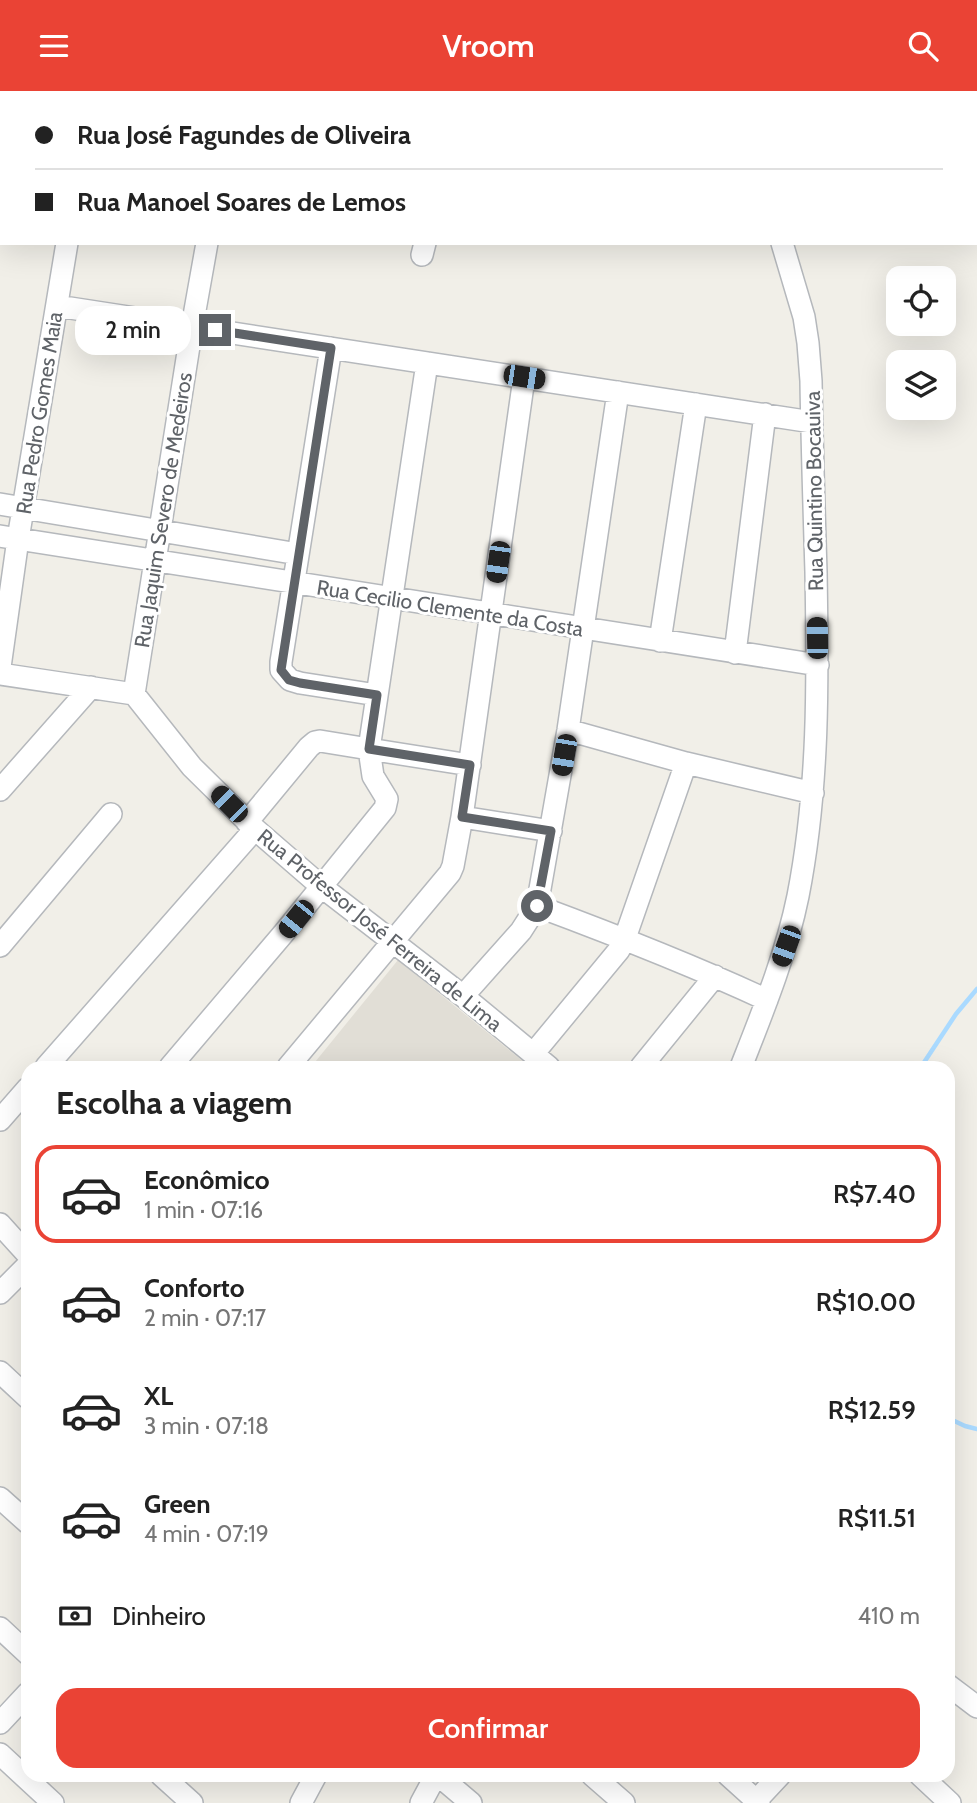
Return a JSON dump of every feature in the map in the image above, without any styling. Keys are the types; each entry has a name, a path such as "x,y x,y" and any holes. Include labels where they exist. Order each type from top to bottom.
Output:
{"street":[{"name":"Rua Pedro Gomes Maia","path":"0,667 9,538 23,507 67,245"},
{"name":"Rua Jaquim Severo de Medeiros","path":"134,694 207,245"},
{"name":"Rua Quintino Bocauiva","path":"743,1061 786,946 798,898 813,793 818,666 809,356 804,317 783,245"},
{"path":"57,306 812,422"},
{"path":"331,348 281,670 289,680 300,683 377,695"},
{"path":"175,1061 385,808 387,799 373,776 369,749 427,363"},
{"path":"293,1061 450,873 458,847 524,377"},
{"path":"463,996 521,931 537,906 568,730 618,392"},
{"path":"660,641 696,404"},
{"path":"735,653 765,414"},
{"name":"Rua Cecilio Clemente da Costa","path":"0,503 298,554"},
{"name":"Rua Cecilio Clemente da Costa","path":"9,538 818,666"},
{"path":"0,674 134,694"},
{"path":"0,790 90,687"},
{"name":"Rua Professor José Ferreira de Lima","path":"134,694 192,767 251,826 322,887 463,996 541,1061"},
{"path":"568,730 686,763 813,793"},
{"path":"51,1061 251,826 315,742 470,765"},
{"path":"541,1061 625,938 686,763"},
{"path":"0,946 111,814"},
{"path":"462,817 551,831"},
{"path":"537,906 625,938 767,1000"},
{"path":"646,1061 715,976"},
{"path":"0,1120 21,1096"},
{"path":"0,1224 21,1242"},
{"path":"0,1293 21,1272"},
{"path":"0,1498 21,1517"},
{"path":"0,1628 21,1648"},
{"path":"955,1690 977,1707"},
{"path":"0,1723 21,1700"},
{"path":"0,1754 21,1773"},
{"path":"30,1782 53,1803"},
{"path":"169,1782 192,1803"},
{"path":"301,1803 310,1782"},
{"path":"421,1803 433,1782"},
{"path":"446,1782 471,1803"},
{"path":"600,1782 624,1803"},
{"path":"735,1782 756,1802 774,1782"},
{"path":"928,1782 950,1803"}],"shaded area":[{"path":"398,960 523,1061 316,1061"}],"waterway":[{"path":"925,1061 956,1014 977,989"},
{"path":"955,1421 977,1429"}],"route":[{"path":"215,330 331,348 281,670 289,680 300,683 377,695 369,749 470,765 462,817 551,831 537,906"}]}
